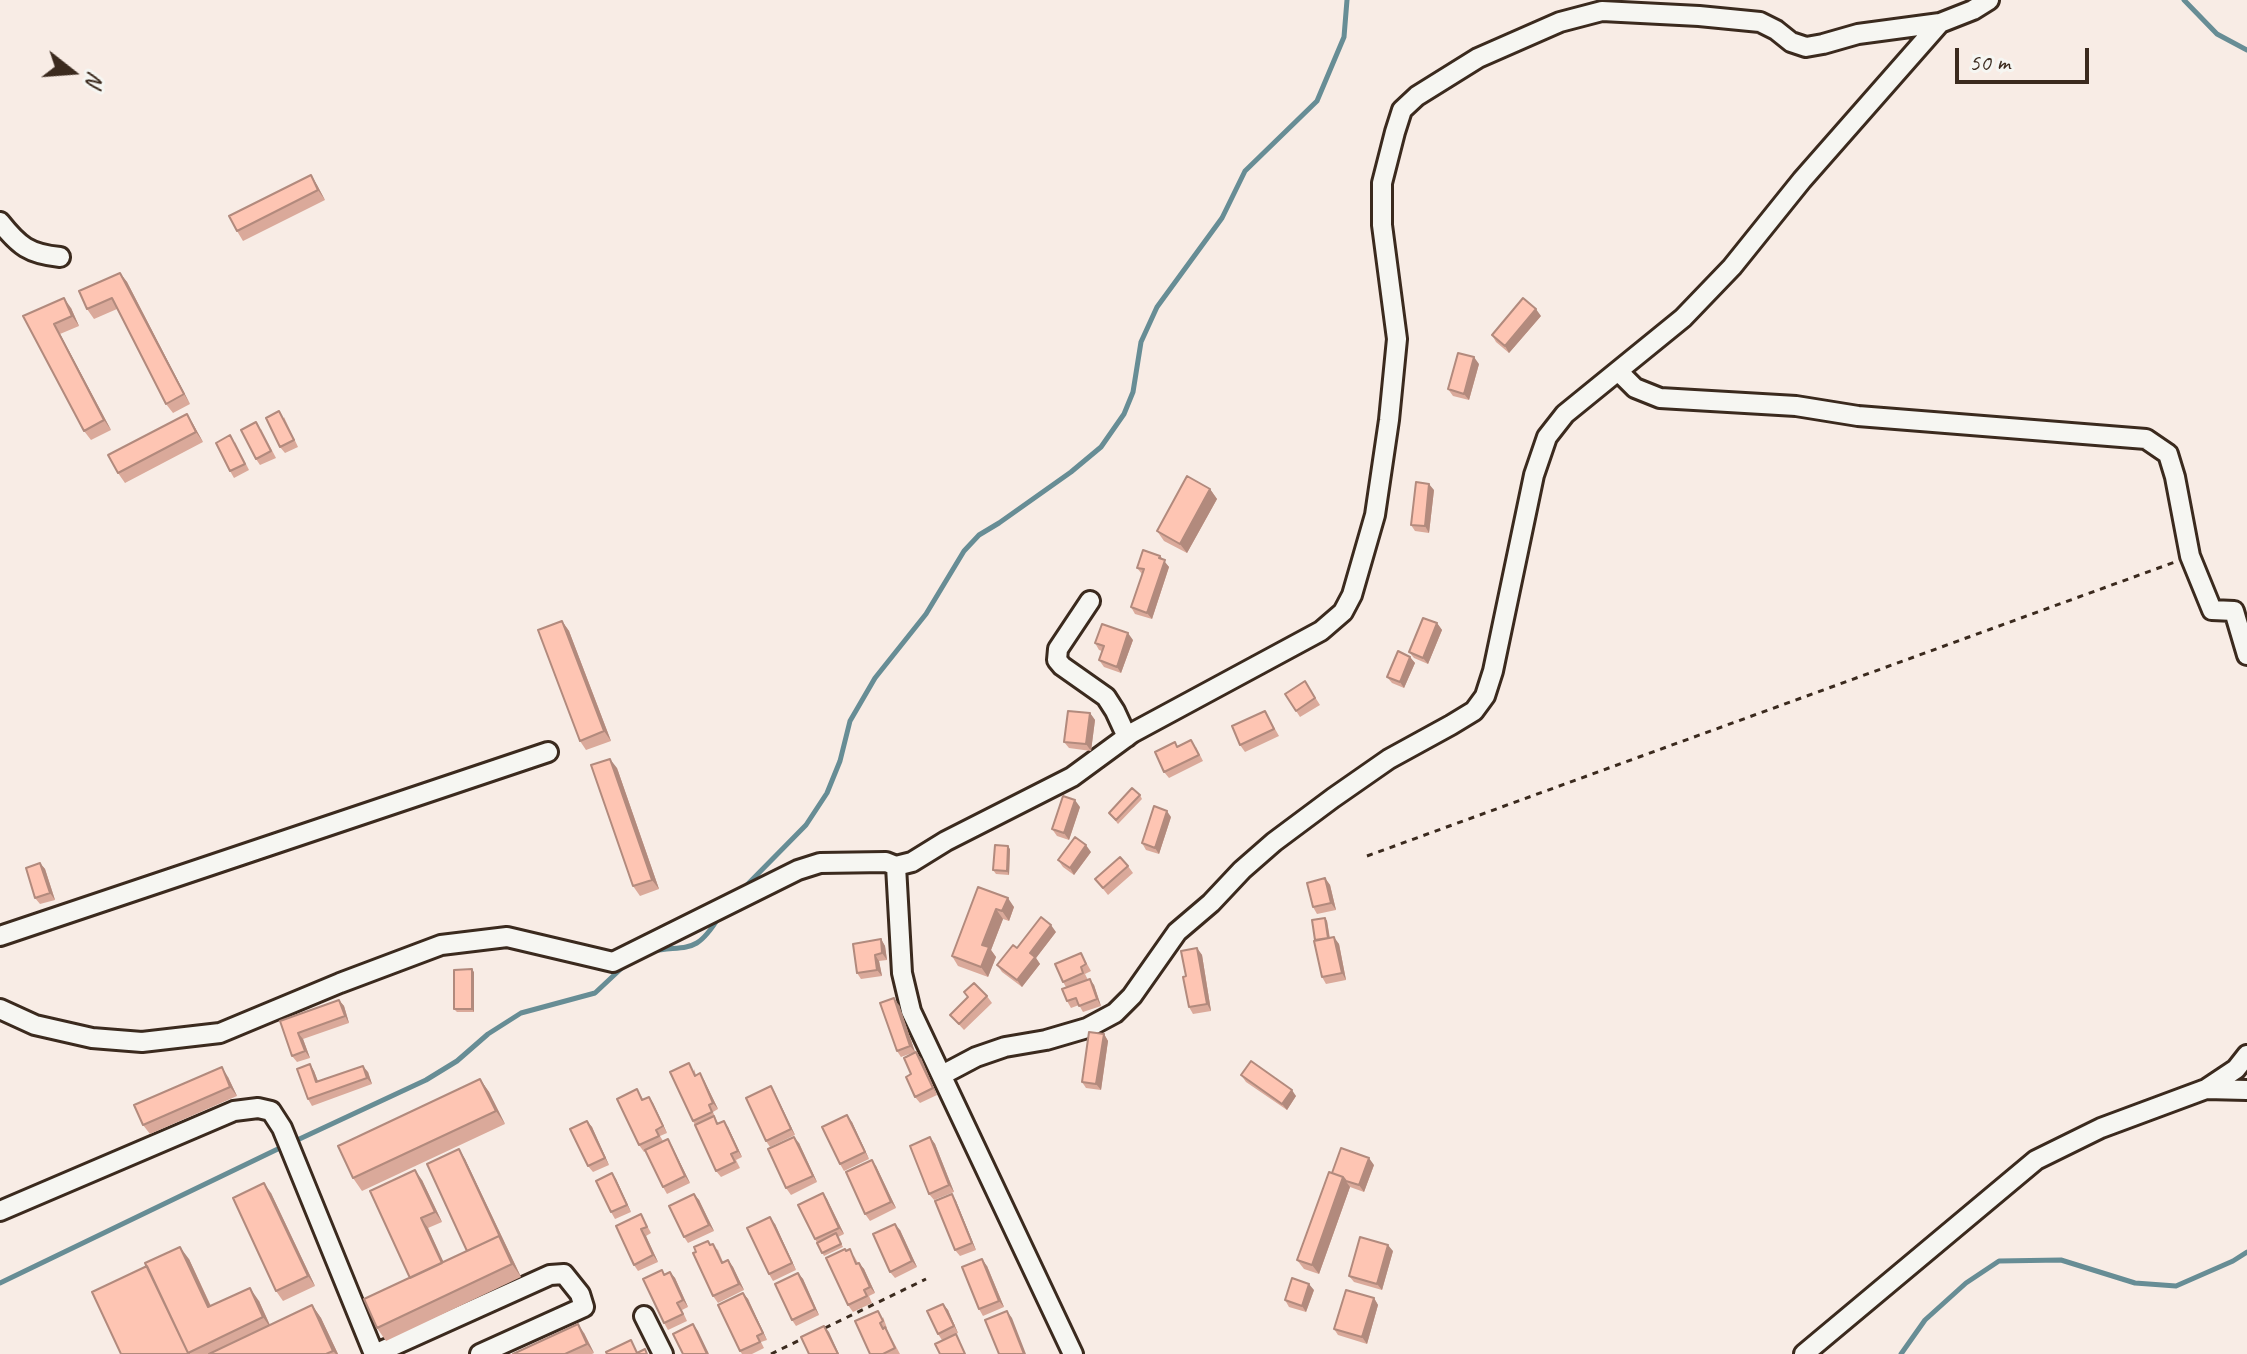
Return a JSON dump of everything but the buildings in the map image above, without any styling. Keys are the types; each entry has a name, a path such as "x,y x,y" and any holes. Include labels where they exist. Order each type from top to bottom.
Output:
{"street":[{"path":"0,1009 35,1025 92,1038 142,1042 220,1033 441,945 507,937 613,962 798,870 820,863 886,862 896,866 912,862 946,841 1072,777 1127,737 1321,631 1343,612 1352,595 1375,515 1397,339 1382,225 1382,183 1402,110 1417,96 1478,58 1560,22 1602,11 1760,22 1791,42 1806,47 1858,34 1940,23 1989,0"},
{"path":"942,1075 976,1057 1087,1028 1115,1013 1132,996 1177,932 1274,842 1389,759 1474,711 1485,696 1493,671 1534,475 1547,437 1565,414 1683,318 1732,267 1802,180 1940,23"},
{"path":"0,222 16,242 40,255 60,257"},
{"path":"1618,371 1635,388 1660,398 1796,406 1858,416 2146,439 2168,454 2190,556 2212,610 2234,611 2247,655"},
{"path":"1090,601 1058,649 1057,660 1106,697 1127,737"},
{"path":"0,936 548,752"},
{"path":"896,866 902,973 911,1011 1073,1354"},
{"path":"1804,1354 2036,1160 2101,1128 2206,1089 2236,1069 2247,1055"},
{"path":"2206,1089 2247,1090"},
{"path":"0,1211 234,1111 258,1108 271,1111 282,1128 375,1354 550,1275 564,1274 580,1294 584,1307 480,1354"},
{"path":"644,1316 663,1354"}],"path":[{"path":"1367,856 2190,556"},
{"path":"771,1354 926,1279"}],"waterway":[{"path":"741,891 806,825 827,793 840,761 850,721 875,678 926,614 964,551 979,535 1071,472 1101,447 1124,414 1133,392 1141,342 1157,307 1222,218 1245,171 1317,101 1344,37 1347,0"},
{"path":"2184,0 2217,34 2247,50"},
{"path":"652,951 691,946 704,937 719,917"},
{"path":"293,1142 426,1080 521,1013 595,993 626,964"},
{"path":"0,1283 284,1146"},
{"path":"1901,1354 1925,1320 1966,1283 1999,1261 2061,1260 2135,1283 2176,1286 2247,1252"}]}
